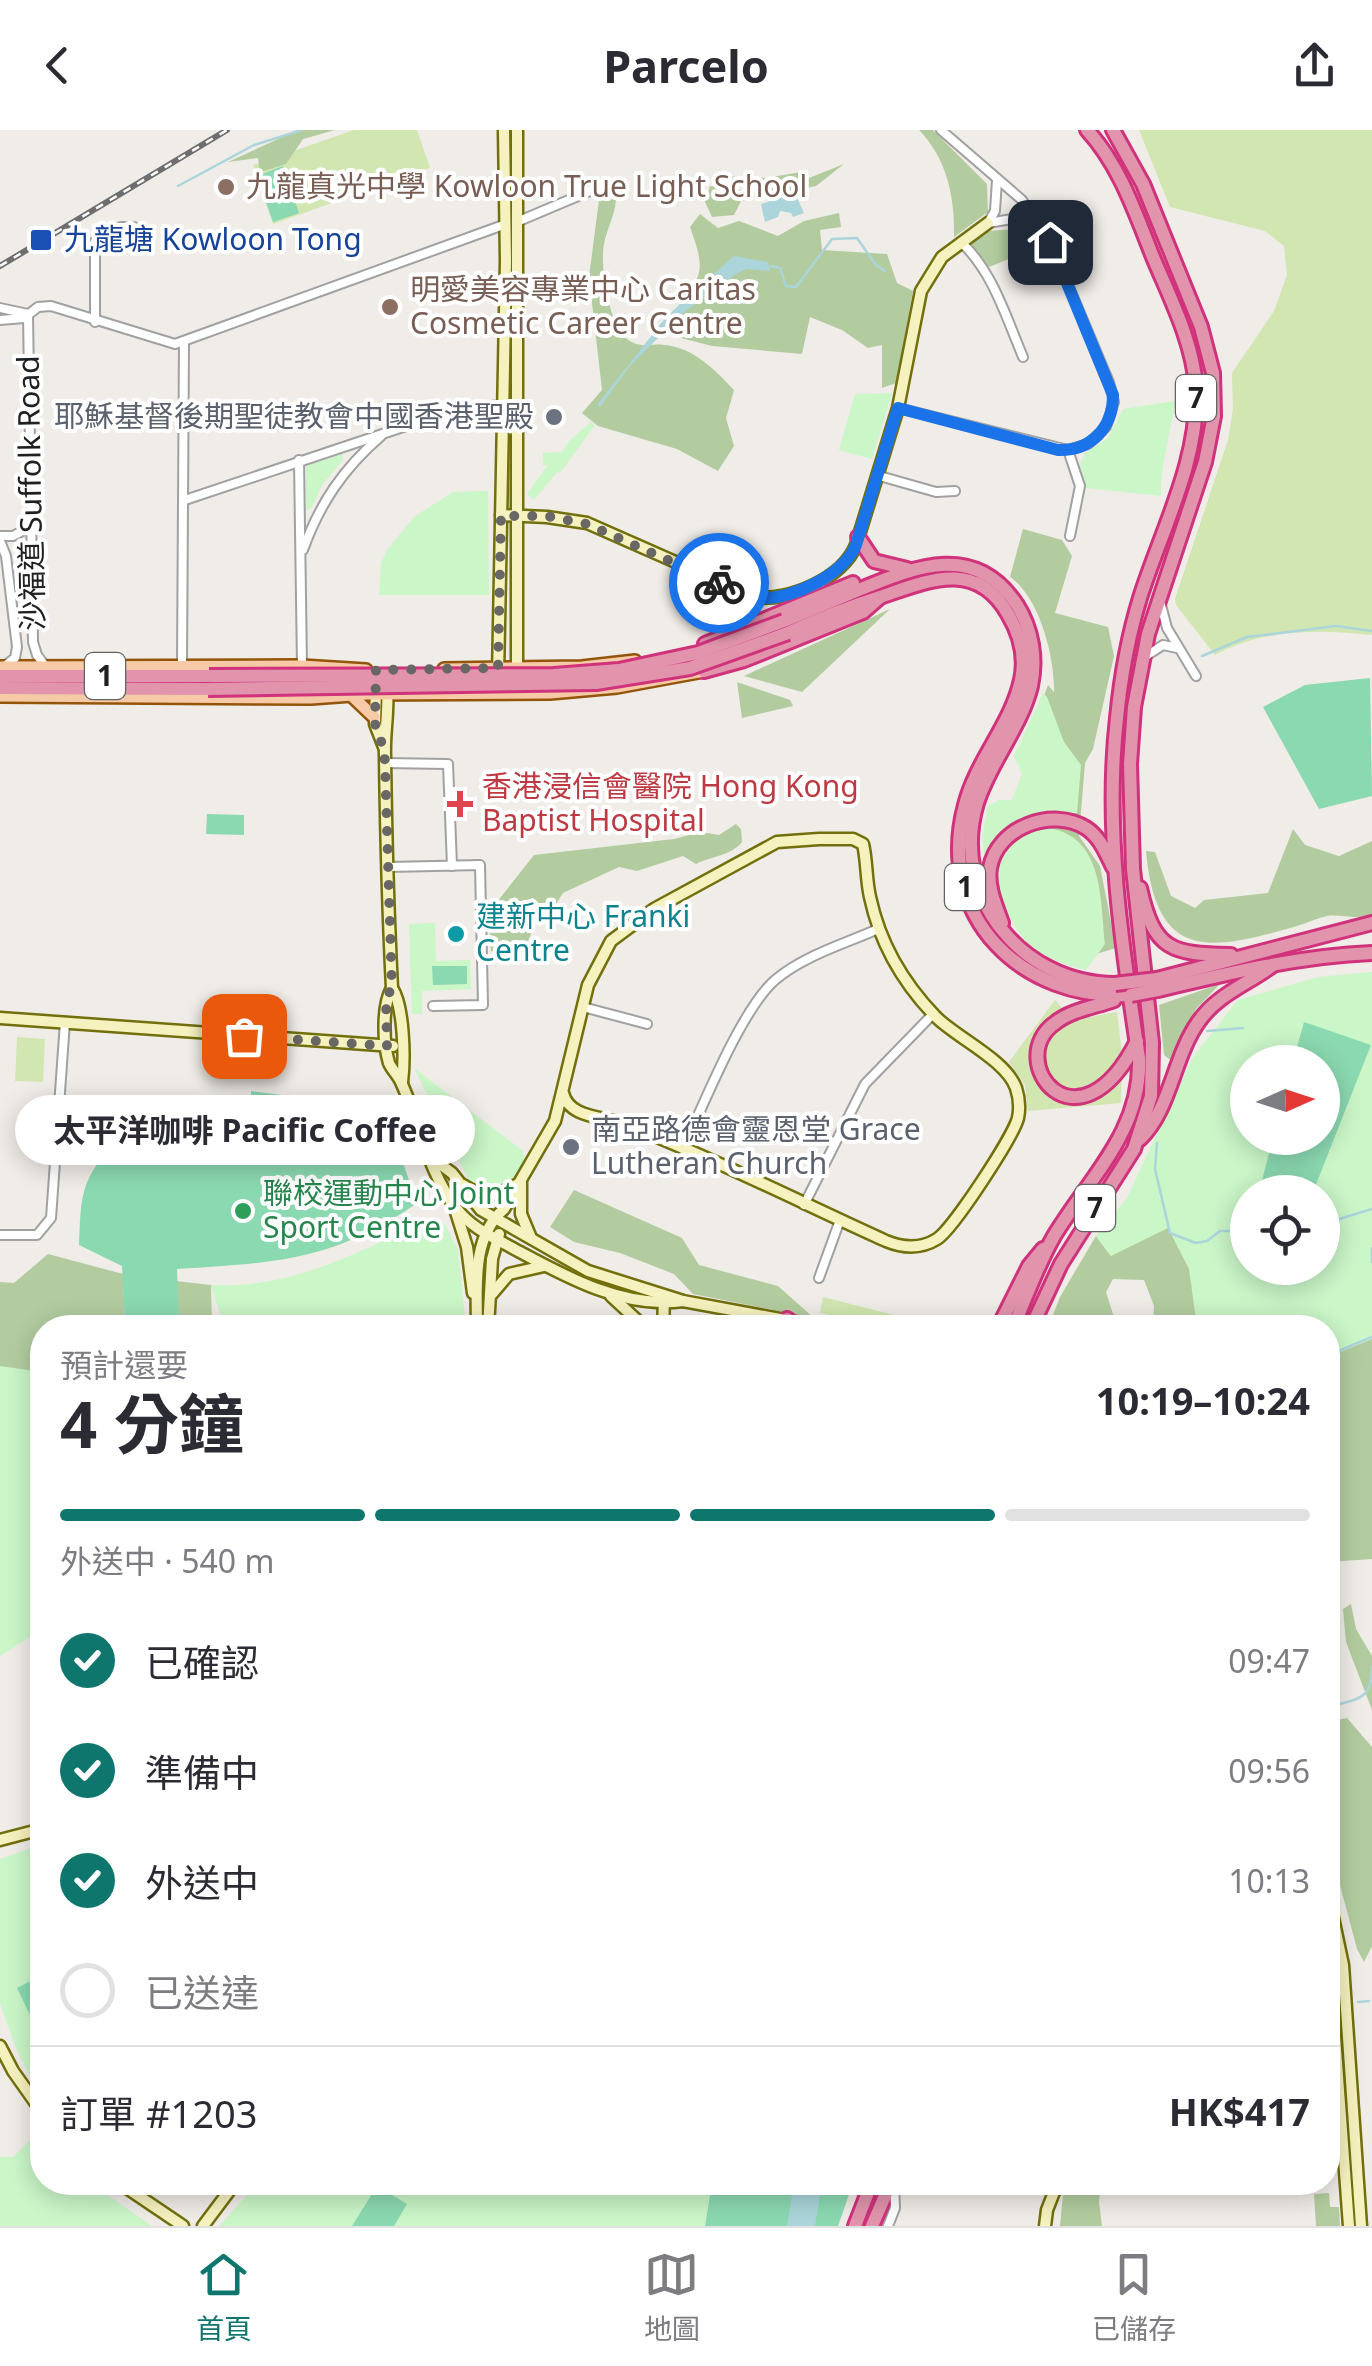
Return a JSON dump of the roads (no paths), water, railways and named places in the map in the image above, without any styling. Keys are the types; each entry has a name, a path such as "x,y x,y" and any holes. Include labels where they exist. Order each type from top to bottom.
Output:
{"highway":[{"name":"7","path":"1019,1315 1052,1240 1106,1162 1130,1118 1139,1080 1116,873 1114,751 1122,680 1139,601 1188,455 1194,425 1196,386 1182,328 1133,206 1110,161 1087,130"},
{"name":"7","path":"1037,1315 1060,1264 1138,1141 1152,1092 1153,1051 1132,869 1131,733 1140,664 1211,440 1214,416 1213,373 1201,327 1144,184 1112,130"},
{"path":"858,537 874,561 910,570"},
{"name":"1","path":"0,688 209,682 550,686 606,682 671,673 708,663 894,575 950,564 986,576 1013,600 1030,634 1034,664 1030,690 984,786 972,832 972,858 979,890 1008,939 1048,969 1099,997"},
{"path":"694,649 868,578 894,575"},
{"name":"1","path":"786,627 922,580 958,578 988,591 1011,618 1022,648 1021,680 966,800 960,834 964,882 982,924 1011,959 1052,985 1099,997 1130,995 1205,973 1372,954"},
{"path":"704,672 863,612 880,597"},
{"name":"1","path":"1,670 209,682"},
{"path":"1008,939 994,902 990,869 1000,846 1019,828 1046,820 1077,824 1098,838 1116,873"},
{"path":"1132,869 1151,924 1170,946 1194,956 1248,956"},
{"name":"1","path":"1205,973 1248,956 1372,923"},
{"path":"1138,1141 1152,1127 1184,1048 1204,1014 1222,996 1273,965"},
{"name":"1","path":"1099,997 1123,984 1157,984"},
{"path":"1099,997 1046,1030 1037,1050 1041,1075 1057,1092 1080,1098 1104,1088 1124,1066 1136,1041"},
{"path":"1004,1315 1029,1266 1052,1240"},
{"path":"854,2226 867,2195"},
{"path":"872,2226 886,2195"}],"main road":[{"path":"498,692 506,228 504,130"},
{"path":"517,130 518,693"},
{"path":"506,228 519,218"},
{"path":"501,516 560,518 600,528 731,589 764,598 788,593 834,573 851,556 898,408 921,291 942,257 988,223"},
{"path":"0,696 312,698 382,693 518,693 606,688 704,672 694,649 620,663 517,669 182,666 1,670"},
{"path":"308,667 322,680 312,698"},
{"path":"381,670 389,722 384,750"},
{"path":"374,717 382,693"},
{"path":"353,697 374,717 384,750 392,988 398,998 402,1082"},
{"path":"476,1304 481,1250 555,1121 591,977 600,958 627,927 777,842 819,838 860,842 878,929 904,981 933,1014 1011,1078 1019,1107 1014,1128 953,1223 934,1241 921,1246 900,1246 627,1125 577,1112 565,1101 563,1093"},
{"path":"392,988 386,998 390,1064 402,1082 439,1182 454,1206 467,1247 476,1315"},
{"path":"0,1018 401,1046"},
{"path":"555,1121 577,1112"},
{"path":"432,1158 452,1173 476,1206 498,1221 606,1278 664,1298"},
{"path":"458,1182 472,1192 492,1196 521,1182"},
{"path":"521,1182 523,1223 540,1246"},
{"path":"454,1206 491,1237 545,1266 608,1292 684,1301 753,1315"},
{"path":"488,1315 491,1237"},
{"path":"489,1300 499,1282 509,1274 545,1266"},
{"path":"608,1292 633,1315"},
{"path":"663,1315 664,1298"},
{"path":"0,1840 30,1831"},
{"path":"1340,1951 1361,2226"},
{"path":"0,2046 30,2095"},
{"path":"1340,2104 1349,2226"},
{"path":"137,2195 183,2226"},
{"path":"203,2226 226,2195"},
{"path":"1044,2226 1054,2195"}],"street":[{"path":"898,408 1068,450 1088,444 1102,432 1111,415 1113,395 1050,242 1022,200 942,130"},
{"path":"988,223 995,211 997,180"},
{"path":"519,218 590,191"},
{"path":"988,223 1018,218 1037,224"},
{"path":"95,322 95,242 121,227 134,227"},
{"path":"0,320 28,316 38,307 50,306 166,343 184,341 506,228"},
{"path":"961,242 986,272 1023,357"},
{"path":"0,308 22,311 28,316"},
{"name":"沙福道 Suffolk Road","path":"28,316 33,642 46,667"},
{"path":"182,666 184,341"},
{"path":"185,500 451,412 502,406 519,416"},
{"path":"301,556 330,490 356,458 385,433"},
{"path":"1068,450 1080,486 1070,536"},
{"path":"299,460 308,667"},
{"path":"876,476 936,492 955,491"},
{"path":"1,670 14,658 16,647 6,556 0,538 30,527"},
{"path":"1161,588 1164,622 1196,676"},
{"path":"1140,664 1156,647 1178,648"},
{"path":"385,763 448,764 452,866"},
{"path":"388,867 480,865 482,1004 433,1006"},
{"path":"682,1150 748,1016 765,990 796,966 878,929"},
{"path":"584,1007 646,1024"},
{"path":"804,1204 865,1084 933,1014"},
{"path":"0,1235 37,1235 51,1218 65,1022"},
{"path":"819,1278 840,1220"},
{"path":"888,2226 895,2208 894,2195"}],"water":[{"path":"795,193 804,213 793,217 780,211 778,217 765,222 761,204"},
{"path":"734,256 768,262 770,271 747,269 736,274 683,313 629,367 600,407 597,405 666,317"},
{"path":"792,2195 820,2195 815,2226 787,2226"}],"waterway":[{"path":"178,186 254,145 302,130"},
{"path":"771,266 780,268 786,286 796,287 832,239 857,238 885,271"},
{"path":"1202,656 1247,637 1336,626 1372,631"},
{"path":"1207,1031 1243,1028"},
{"path":"1157,1143 1155,1169 1170,1233 1196,1243 1207,1241 1220,1231 1230,1231"},
{"path":"1340,1219 1372,1209"},
{"path":"1372,1248 1372,1262"},
{"path":"1340,1351 1372,1337"},
{"path":"1340,1704 1366,1692 1372,1667"},
{"path":"1358,2002 1369,2001"}],"railway":[{"path":"0,266 227,130"}],"place":[{"name":"九龍真光中學 Kowloon True Light School","path":"226,187"},
{"name":"九龍塘 Kowloon Tong","path":"41,240"},
{"name":"明愛美容專業中心 Caritas Cosmetic Career Centre","path":"390,307"},
{"name":"耶穌基督後期聖徒教會中國香港聖殿","path":"554,417"},
{"name":"香港浸信會醫院 Hong Kong Baptist Hospital","path":"460,804"},
{"name":"建新中心 Franki Centre","path":"456,934"},
{"name":"太平洋咖啡 Pacific Coffee","path":"244,1036"},
{"name":"南亞路德會靈恩堂 Grace Lutheran Church","path":"571,1147"},
{"name":"聯校運動中心 Joint Sport Centre","path":"243,1211"}]}
